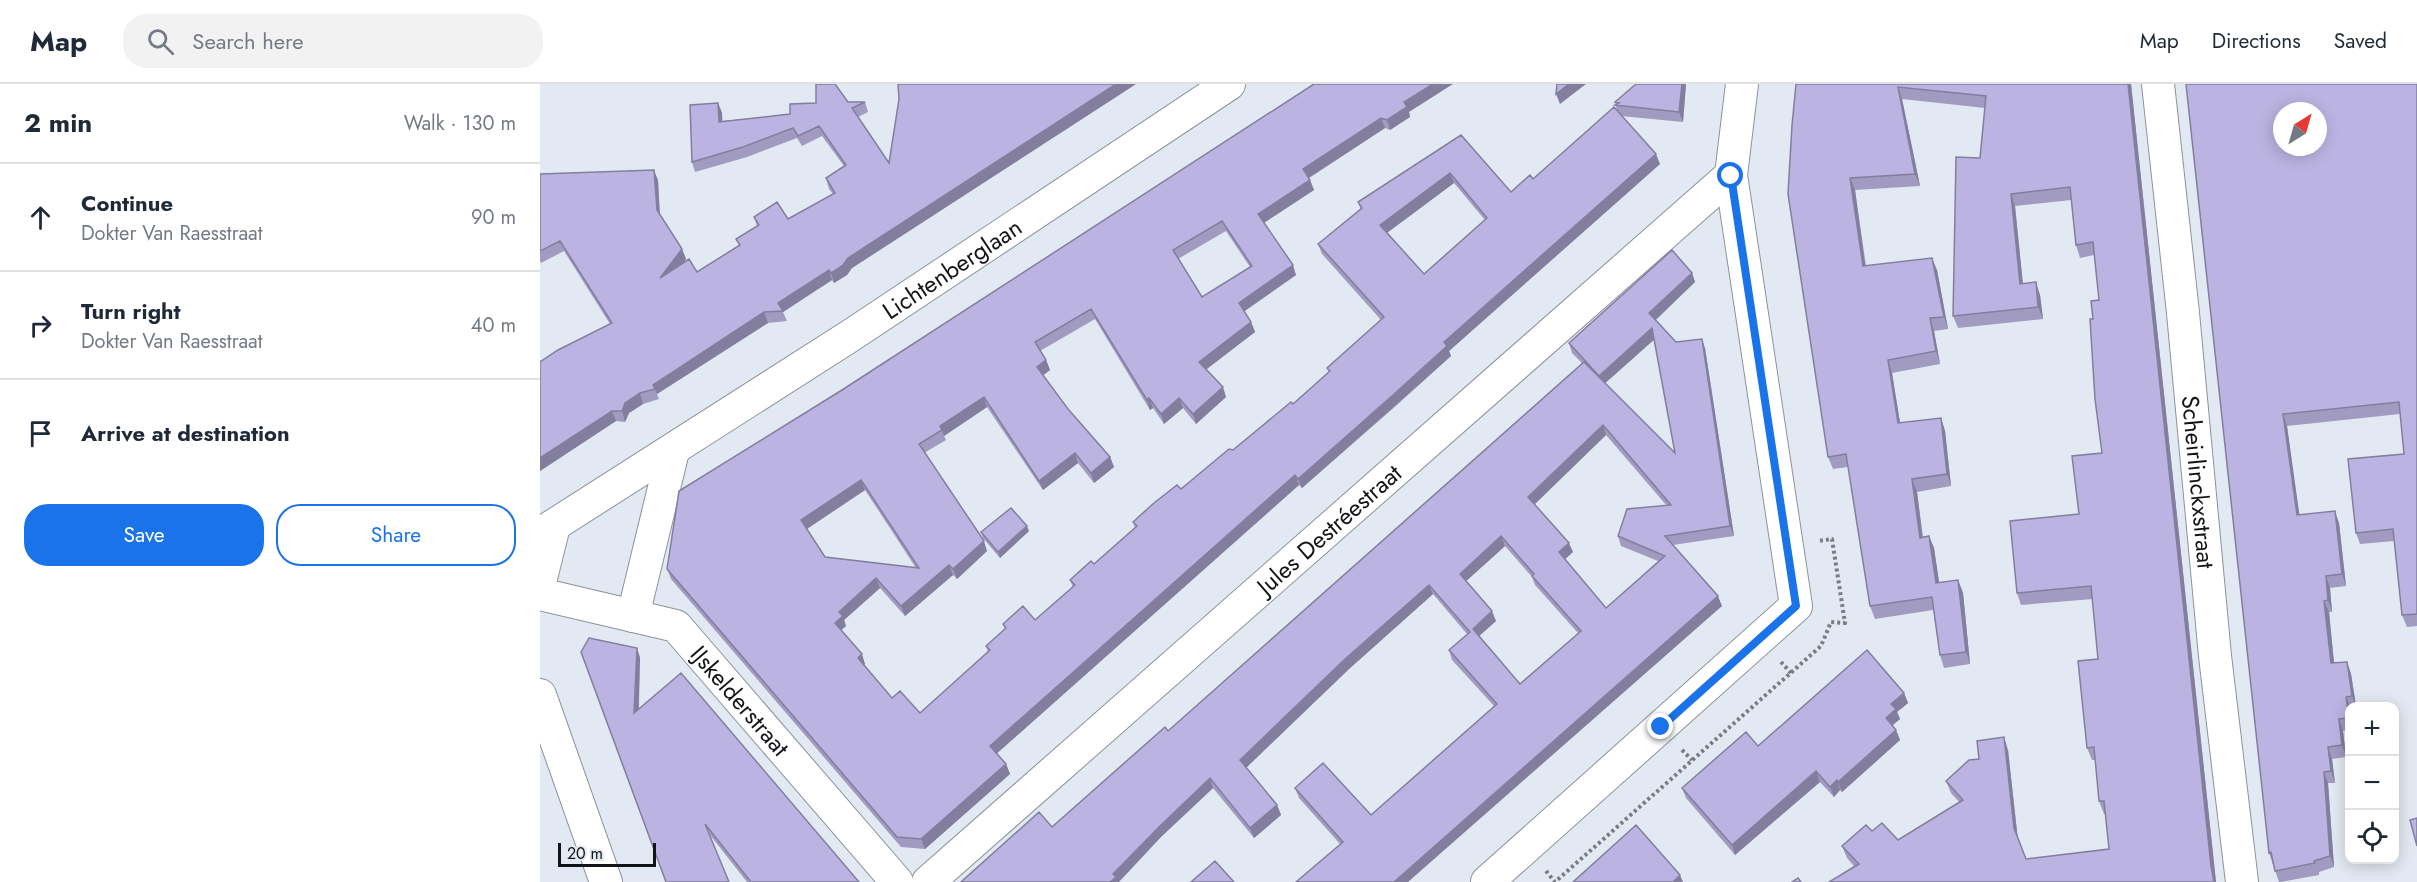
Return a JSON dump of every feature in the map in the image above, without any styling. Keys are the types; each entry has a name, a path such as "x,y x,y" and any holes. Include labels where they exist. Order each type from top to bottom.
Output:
{"street":[{"name":"Lichtenberglaan","path":"540,582 547,530 673,451 1229,84"},
{"path":"1488,882 1796,606 1731,176 1742,84"},
{"name":"Scheirlinckxstraat","path":"2158,84 2215,656 2242,882"},
{"name":"Jules Destréestraat","path":"928,882 1731,176"},
{"path":"633,616 673,451"},
{"name":"IJskelderstraat","path":"540,594 676,626 897,882"},
{"path":"540,695 606,882"}],"building":[{"path":"816,84 835,84 848,102 865,102 852,108 889,163 899,99 898,84 1116,84 848,258 843,265 831,273 829,270 778,303 783,311 764,312 653,385 655,389 640,393 625,403 622,411 612,411 540,458 540,362 558,350 612,323 560,241 540,251 540,174 654,170 657,210 682,249 660,278 689,259 697,272 740,245 736,239 759,225 754,217 777,202 788,219 835,193 826,178 846,165 819,126 798,136 793,128 743,147 692,162 690,105 718,103 719,122 790,114 790,104 816,103"},
{"path":"1314,84 1433,84 1404,102 1407,107 1387,120 1381,118 1303,169 1310,180 1258,214 1293,265 1239,303 1251,322 1199,362 1223,387 1193,414 1179,398 1161,414 1149,398 1147,400 1091,309 1035,342 1046,360 1037,367 1068,409 1110,457 1091,473 1075,453 1039,481 984,397 940,426 942,430 919,444 984,541 953,569 949,565 901,606 876,578 839,612 843,616 835,623 862,654 858,658 892,698 900,691 920,713 990,650 986,646 1006,628 1003,624 1023,606 1035,620 1075,585 1070,580 1091,561 1094,564 1137,526 1133,522 1154,503 1177,485 1181,489 1229,449 1233,450 1291,402 1293,404 1330,371 1327,368 1384,317 1318,244 1362,208 1358,202 1461,135 1511,192 1530,175 1533,179 1614,107 1656,154 1444,342 1447,346 1393,395 1298,479 1295,475 990,746 1006,764 921,839 897,837 667,569 679,491 842,390","holes":["1450,173 1487,218 1424,274 1380,225","1222,221 1252,266 1202,297 1173,250","861,480 919,568 825,557 801,520"]},
{"path":"1557,84 1569,84 1556,94"},
{"path":"1636,84 1682,84 1679,112 1615,105 1619,103 1615,102"},
{"path":"1796,84 2128,84 2214,882 1829,882 1859,864 1842,846 1866,825 1872,831 1882,823 1898,840 1963,800 1946,781 1969,760 1979,759 1977,741 2004,737 2014,828 2026,859 2109,849 2104,801 2099,801 2094,747 2087,748 2078,661 2098,659 2091,586 2017,593 2010,521 2079,514 2072,456 2102,453 2095,399 2090,319 2093,319 2091,301 2099,300 2093,242 2076,245 2070,187 2011,194 2020,284 2036,282 2038,307 1953,316 1956,157 1980,158 1986,96 1898,87 1915,174 1850,178 1863,266 1932,258 1944,317 1930,318 1936,351 1888,360 1898,423 1941,418 1947,474 1912,479 1920,538 1929,536 1936,583 1958,580 1966,652 1940,655 1932,597 1870,606 1846,454 1828,457 1788,194"},
{"path":"2186,84 2417,84 2417,614 2402,615 2393,529 2356,533 2348,459 2404,454 2399,402 2283,414 2297,515 2335,511 2342,574 2326,576 2328,600 2324,601 2331,663 2347,662 2352,696 2346,697 2345,718 2339,719 2342,745 2328,747 2331,771 2324,772 2330,856 2314,861 2315,863 2275,871 2271,852 2269,853"},
{"path":"1672,250 1692,273 1649,313 1676,342 1702,339 1730,526 1665,536 1718,596 1394,882 1296,882 1343,842 1295,788 1323,763 1371,815 1497,704 1449,650 1470,632 1429,585 1345,659 1240,760 1277,805 1250,828 1210,778 1113,874 1116,877 1110,882 961,882 1039,812 1052,827 1165,727 1168,731 1584,362 1675,453 1652,328 1599,376 1569,343","holes":["1603,425 1671,505 1627,509 1618,536 1665,556 1606,608 1559,552 1569,543 1528,497","1501,536 1534,574 1532,576 1581,631 1520,684 1473,629 1492,611 1460,574"]},
{"path":"1011,508 1027,526 998,552 981,532"},
{"path":"589,638 637,648 634,713 681,673 859,882 751,882 705,824 729,882 666,882 581,652"},
{"path":"1867,650 1904,693 1891,704 1896,709 1886,718 1896,730 1830,787 1816,771 1732,845 1682,788 1746,732 1758,746"},
{"path":"2417,818 2417,846 2410,820"},
{"path":"1636,825 1680,875 1673,882 1573,882"},
{"path":"1215,861 1234,882 1191,882"}],"route":[{"path":"1661,727 1796,606 1731,176"}]}
